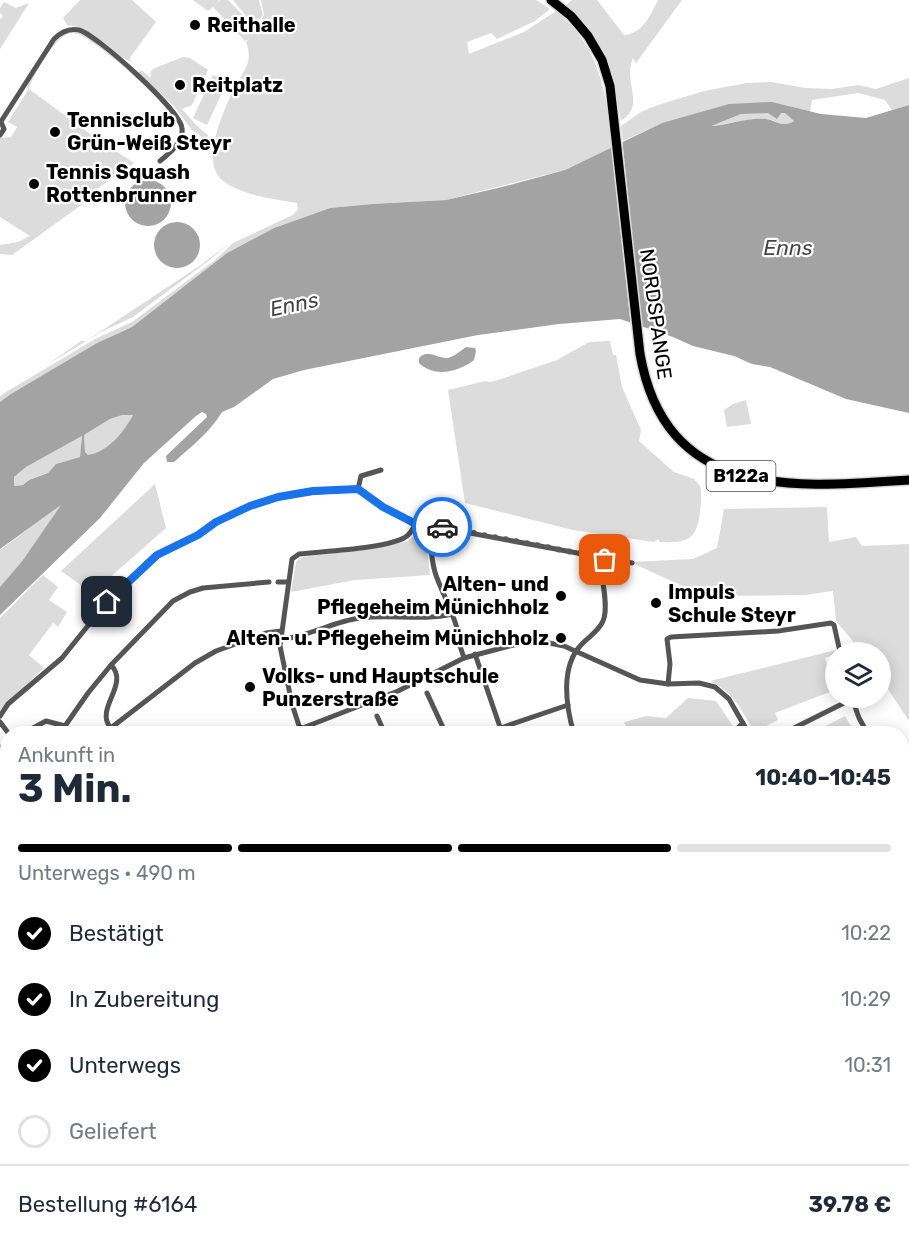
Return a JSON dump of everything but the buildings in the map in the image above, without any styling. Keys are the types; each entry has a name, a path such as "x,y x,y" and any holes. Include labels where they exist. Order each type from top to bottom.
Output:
{"main road":[{"name":"NORDSPANGE","path":"551,0 571,16 596,48 609,80 615,118 639,354 652,400 668,427 695,454 720,468 748,478 784,482 858,483 909,480"}],"street":[{"path":"0,135 4,129 0,123 54,39 64,31 80,30 95,39 133,71 164,101 180,121 183,130 180,141 160,161"},
{"path":"358,489 361,476 381,470"},
{"path":"0,716 20,692 62,658 107,602 157,555 250,506 292,494 358,489 383,507 416,524 588,555 599,562 610,559 632,563"},
{"path":"300,726 283,666 280,639 290,564 295,556 397,540 407,536 416,524"},
{"path":"431,526 436,577 445,593 464,658"},
{"path":"572,726 568,705 569,669 576,651 600,627 605,615 599,562"},
{"path":"36,726 46,721 65,726 111,665 165,609 182,596 202,588 269,582"},
{"path":"278,582 288,582"},
{"path":"280,639 291,638 335,623 360,618 452,614"},
{"path":"668,684 670,664 667,639 671,637 751,633 833,624 838,642"},
{"path":"111,726 195,663 216,651 266,633 281,631"},
{"path":"313,726 422,682 464,658 532,641 548,642 576,651 629,676 651,683 699,683 715,687 729,699 745,726"},
{"path":"475,654 499,726"},
{"path":"109,726 105,715 117,676 111,665"},
{"path":"427,693 442,726"},
{"path":"370,702 373,709"},
{"path":"506,726 568,705"},
{"path":"798,726 833,708"},
{"path":"856,708 864,726"},
{"path":"377,716 381,726"},
{"path":"740,726 743,723"}],"shaded area":[{"path":"80,0 132,0 156,22 129,59 133,62 116,54 86,31 67,25 63,18"},
{"path":"193,0 219,0 216,4 220,0 228,0 257,30 264,15 261,0 536,0 550,9 535,21 497,39 491,33 467,42 469,54 524,32 556,11 583,40 599,73 604,90 612,147 565,170 446,200 330,208 274,228 227,253 132,327 97,343 0,402 0,396 6,392 95,339 132,322 215,260 233,243 293,215 298,209 297,203 258,196 229,185 216,171 213,148 216,135 237,82 248,62 246,42 249,39 245,41 213,7 208,11"},
{"path":"233,0 259,0 263,15 255,27"},
{"path":"572,0 597,0 624,35 631,34 641,27 658,0 682,0 636,63 633,58 630,67 632,108 621,121 607,62 565,6"},
{"path":"4,2 16,8 29,3 0,49 0,19 3,16 0,8"},
{"path":"71,32 85,35 94,41 139,79 162,103 124,67 93,43 72,33 59,40 40,65 29,89 134,163 94,191 95,195 12,255 0,254 0,245 18,242 30,236 0,217 0,138 11,137 17,127 8,122 28,90 27,85 51,46 64,34"},
{"name":"Reitplatz","path":"183,57 190,58 208,70 192,105 182,109 208,135 205,139 192,130 173,105 138,73 141,70 151,78 151,71 155,68"},
{"name":"Reitplatz","path":"213,75 227,82 207,125 193,118"},
{"path":"909,78 909,105 892,110 885,100 858,93 812,100 810,112 772,102 662,123 623,141 621,126 641,112 704,91 747,83 771,82 806,88 832,89 858,85 876,89"},
{"path":"785,112 794,121 784,124 761,119 709,126 741,114"},
{"path":"178,126 180,130 176,143 159,159 177,139"},
{"path":"232,241 211,259 133,317 101,332 47,365 201,265"},
{"path":"610,341 613,355 616,355 622,387 641,430 639,441 674,472 694,479 700,486 699,521 693,534 678,542 660,542 658,539 654,542 573,530 465,503 448,390 485,381 495,381 557,360 589,342"},
{"path":"746,400 751,424 727,427 724,410"},
{"path":"122,415 133,415 120,435 109,446 88,456 85,452 84,435 110,419"},
{"path":"82,436 80,457 56,464 48,473 29,480 23,485 14,486 14,477 26,467"},
{"path":"155,484 166,528 92,593 61,571"},
{"path":"63,503 23,560 0,587 0,550"},
{"path":"827,507 829,542 856,537 862,546 909,544 909,721 891,694 891,642 854,642 836,621 833,591 805,595 704,596 630,562 693,559 717,548 724,509"},
{"path":"420,532 425,532 430,575 355,580 291,592 296,562 302,557 378,548 408,541"},
{"path":"43,575 58,587 49,600 67,612 58,627 53,623 29,655 44,668 0,710 0,618"},
{"path":"825,653 825,694 775,713 778,720 766,726 751,726 731,696 710,681"},
{"path":"688,698 716,701 733,726 626,726 624,722 647,716 666,718"},
{"path":"845,716 851,726 826,726"}],"water":[{"name":"Enns","path":"772,102 821,114 866,118 909,105 909,413 846,399 770,367 752,364 734,356 693,346 620,319 559,324 478,335 304,370 273,379 234,407 222,412 194,444 174,462 167,462 166,456 207,417 202,412 196,416 144,463 100,518 0,615 0,587 23,560 61,505 0,549 0,402 11,394 97,343 132,327 227,253 274,228 330,208 446,200 565,170 662,123 729,104","holes":["768,113 777,119 781,113 785,113 794,121 783,124 759,119 711,126 741,114","122,415 133,415 114,441 102,450 88,455 85,452 84,435 110,419","82,436 80,457 56,464 48,473 29,480 23,485 14,486 14,477 26,467"]},
{"path":"148,180 164,187 171,203 164,219 148,226 132,219 125,203 132,187"},
{"path":"177,222 193,229 200,245 193,261 177,268 161,261 154,245 161,229"},
{"path":"466,347 475,348 474,360 461,368 439,372 425,368 419,363 422,355 448,358"}],"pier":[{"path":"622,138 642,330 631,326 611,144"}],"way so far":[{"path":"442,527 593,556 599,562 605,560"}],"place":[{"name":"Reithalle","path":"195,25"},
{"name":"Reitplatz","path":"180,85"},
{"name":"Tennisclub Grün-Weiß Steyr","path":"55,132"},
{"name":"Tennis Squash Rottenbrunner","path":"34,184"},
{"name":"Alten- und Pflegeheim Münichholz","path":"561,596"},
{"name":"Impuls Schule Steyr","path":"656,603"},
{"name":"Alten- u. Pflegeheim Münichholz","path":"561,638"},
{"name":"Volks- und Hauptschule Punzerstraße","path":"250,687"}],"route":[{"path":"107,602 157,555 198,535 216,522 259,502 278,497 313,491 358,489 383,507 416,524 442,527"}]}
